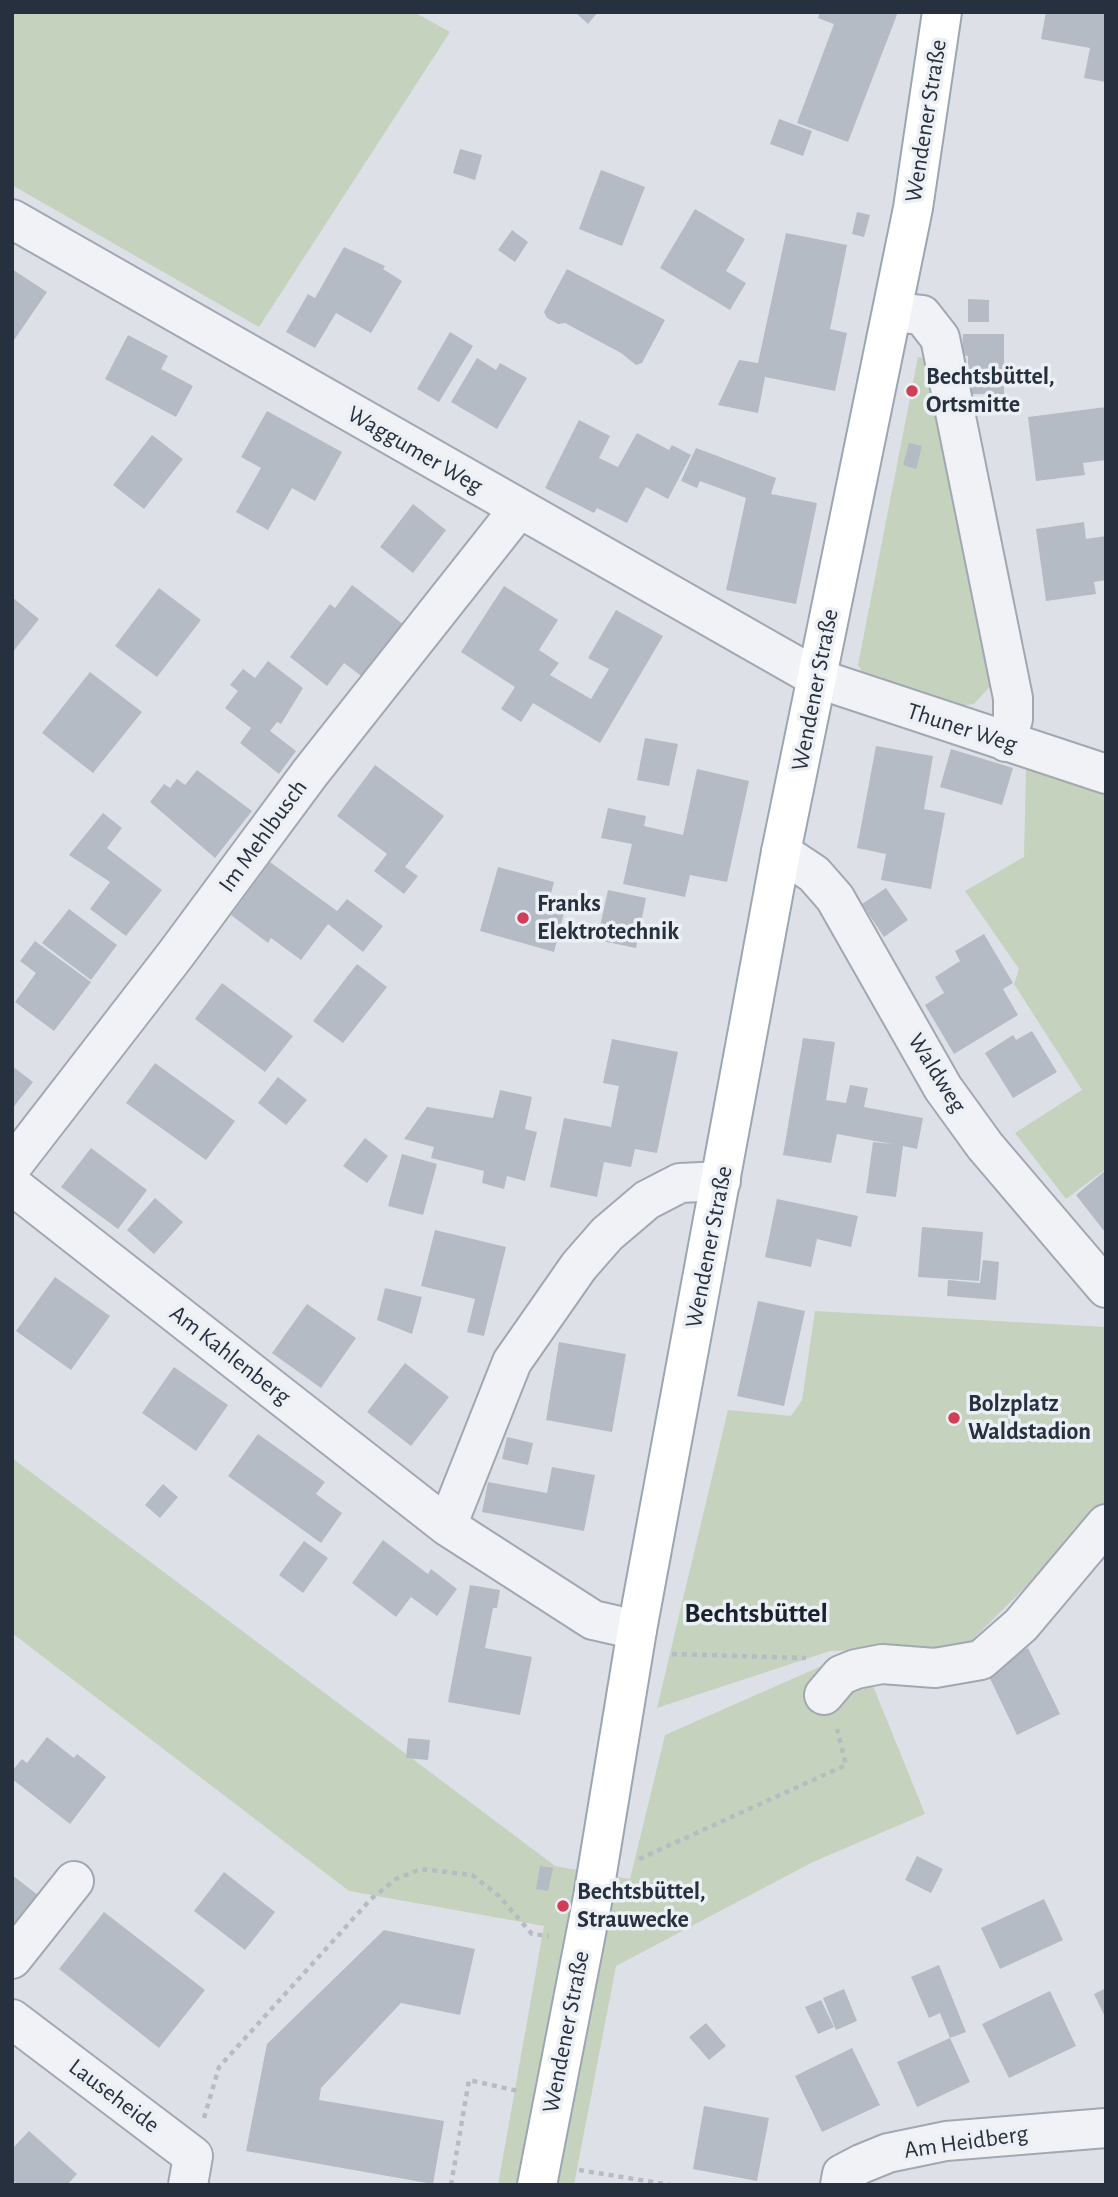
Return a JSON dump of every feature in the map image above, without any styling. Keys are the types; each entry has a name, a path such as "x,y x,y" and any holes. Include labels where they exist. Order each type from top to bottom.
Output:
{"main road":[{"name":"Wendener Straße","path":"537,2185 600,1854 636,1640 781,852 819,679 913,208 942,12"}],"street":[{"name":"Waggumer Weg","path":"12,219 819,679"},
{"path":"892,312 922,315 940,338 1013,698 1013,719 1006,742"},
{"name":"Im Mehlbusch","path":"12,1166 176,954 310,774 519,510"},
{"name":"Thuner Weg","path":"819,679 1106,774"},
{"name":"Waldweg","path":"781,852 814,874 835,898 943,1088 985,1146 1106,1288"},
{"path":"447,1526 512,1362 579,1266 607,1234 647,1200 680,1183 721,1181"},
{"name":"Am Kahlenberg","path":"12,1185 447,1526 593,1620 636,1640"},
{"path":"824,1695 841,1675 856,1669 882,1664 935,1668 981,1660 1021,1625 1106,1524"},
{"path":"12,1959 74,1881"},
{"name":"Lauseheide","path":"12,2019 190,2170"},
{"name":"Am Heidberg","path":"840,2185 842,2174 888,2153 946,2141 1106,2128"}],"path":[{"path":"636,1640 737,1658 840,1658 856,1669"},
{"path":"600,1854 635,1861 845,1765 842,1744 824,1695"},
{"path":"190,2170 219,2067 371,1899 396,1878 421,1869 472,1875 499,1896 532,1934 554,1937"},
{"path":"451,2185 469,2080 522,2092"},
{"path":"575,2170 671,2185"}],"green space":[{"path":"12,12 414,12 450,32 259,327 12,185"},
{"path":"918,357 925,358 993,683 974,704 960,706 863,673 858,665"},
{"path":"1026,767 1106,793 1106,1169 1066,1199 1015,1133 1082,1090 1014,984 1019,969 965,891 1024,857"},
{"path":"815,1311 1106,1327 1106,1500 1071,1542 966,1646 830,1651 657,1708 728,1410 791,1416 802,1400"},
{"path":"12,1458 555,1866 630,1879 665,1735 833,1661 871,1681 925,1814 813,1862 616,1966 574,2185 498,2185 544,1926 349,1891 12,1633"}],"building":[{"path":"575,12 598,12 588,24"},
{"path":"820,12 898,12 848,142 797,123 834,24 818,18"},
{"path":"1046,12 1106,12 1106,82 1084,78 1090,48 1041,39"},
{"path":"779,119 812,131 803,156 770,144"},
{"path":"460,149 482,155 475,180 453,173"},
{"path":"601,170 645,187 622,246 579,229"},
{"path":"695,209 745,239 726,271 746,283 730,310 660,268"},
{"path":"857,212 870,215 864,237 852,234"},
{"path":"512,230 528,242 515,262 498,250"},
{"path":"786,233 847,245 830,329 847,333 835,391 765,377 758,413 718,405 739,360 758,363"},
{"path":"344,247 385,266 383,269 402,281 371,333 336,313 315,348 286,332 308,294 315,298"},
{"path":"12,269 47,292 12,343"},
{"path":"567,269 665,320 642,363 636,365 621,353 565,323 558,324 547,318 544,312"},
{"path":"968,299 989,300 989,322 968,322"},
{"path":"450,332 473,346 439,402 417,389"},
{"path":"963,334 1004,334 1004,394 968,394 968,356 962,355"},
{"path":"128,335 168,356 161,369 193,386 176,417 105,379"},
{"path":"477,358 496,370 500,363 527,378 497,429 451,402"},
{"path":"1106,407 1106,460 1083,463 1085,475 1036,481 1028,417"},
{"path":"267,411 342,452 315,501 292,488 268,530 236,512 261,468 241,457"},
{"path":"579,420 610,436 599,458 618,467 637,433 669,450 672,445 691,455 668,499 646,487 627,523 597,508 594,513 545,488"},
{"path":"152,435 183,459 144,509 113,485"},
{"path":"909,443 922,446 916,469 903,465"},
{"path":"696,448 776,478 771,494 817,503 796,604 726,590 746,498 700,481 697,488 681,481"},
{"path":"413,504 446,530 413,573 380,547"},
{"path":"1084,522 1086,539 1106,536 1106,580 1094,582 1096,594 1046,601 1036,529"},
{"path":"352,585 404,625 364,678 344,663 327,686 290,657 330,604 335,608"},
{"path":"504,586 558,620 539,650 559,663 550,675 591,699 609,669 588,658 616,610 663,636 600,743 533,703 521,722 501,709 515,687 461,652"},
{"path":"159,588 201,620 157,677 115,646"},
{"path":"12,597 39,619 12,653"},
{"path":"268,661 303,688 281,724 277,722 270,731 296,751 279,774 240,743 251,728 225,708 238,691 230,685 243,669 255,678"},
{"path":"90,672 142,712 93,773 42,733"},
{"path":"645,738 678,744 669,786 637,780"},
{"path":"876,746 933,756 924,809 945,813 931,889 881,880 886,854 857,848"},
{"path":"951,749 1013,768 1002,805 940,787"},
{"path":"375,765 444,816 405,867 418,876 404,894 374,871 387,854 337,816"},
{"path":"697,769 749,781 727,882 690,875 685,897 623,884 632,844 601,838 608,808 646,816 644,826 683,835"},
{"path":"197,770 252,811 215,858 150,802 164,784 170,788 177,779 185,785"},
{"path":"103,813 122,828 107,848 162,890 126,936 90,909 110,882 69,855"},
{"path":"270,862 337,911 347,899 383,926 363,952 328,924 301,960 271,938 268,943 231,915"},
{"name":"Franks Elektrotechnik","path":"498,867 554,882 549,901 566,905 554,952 480,931"},
{"path":"886,888 908,920 884,937 862,904"},
{"path":"608,890 646,898 636,948 597,940"},
{"path":"69,909 117,945 91,980 42,943"},
{"path":"984,934 1013,983 1003,989 1018,1015 954,1054 925,1005 944,993 935,977 960,961 955,951"},
{"path":"35,941 91,982 54,1031 15,1002 36,973 20,961"},
{"path":"357,964 387,987 343,1043 313,1021"},
{"path":"222,983 293,1036 265,1072 195,1019"},
{"path":"1032,1031 1057,1072 1013,1098 985,1053 1013,1035 1016,1040"},
{"path":"803,1038 835,1042 826,1100 846,1103 850,1085 868,1088 864,1107 923,1118 917,1149 903,1146 896,1197 866,1193 873,1142 892,1144 837,1134 831,1163 783,1155"},
{"path":"612,1039 678,1052 657,1153 635,1149 631,1167 604,1162 597,1197 550,1187 564,1118 611,1127 619,1086 603,1083"},
{"path":"155,1063 235,1121 206,1160 126,1103"},
{"path":"12,1066 33,1082 12,1109"},
{"path":"278,1077 307,1100 286,1125 258,1103"},
{"path":"500,1090 532,1097 525,1129 537,1132 525,1181 507,1176 504,1189 482,1183 484,1171 431,1158 434,1147 404,1139 427,1107 493,1118"},
{"path":"365,1138 388,1156 367,1183 343,1166"},
{"path":"91,1148 147,1190 118,1229 61,1187"},
{"path":"402,1154 437,1164 423,1215 388,1206"},
{"path":"1106,1170 1106,1229 1104,1231 1076,1195"},
{"path":"155,1198 183,1222 154,1254 127,1230"},
{"path":"777,1199 858,1216 851,1247 817,1239 811,1267 765,1257"},
{"path":"922,1227 983,1232 979,1281 918,1277"},
{"path":"435,1230 506,1247 484,1336 467,1332 475,1299 421,1286"},
{"path":"983,1260 999,1262 996,1300 947,1296 948,1280 980,1283"},
{"path":"55,1277 110,1316 71,1370 16,1331"},
{"path":"385,1288 422,1297 412,1334 377,1320"},
{"path":"758,1301 805,1311 784,1406 737,1396"},
{"path":"307,1304 356,1338 321,1388 272,1353"},
{"path":"559,1342 626,1354 612,1432 546,1420"},
{"path":"405,1363 449,1397 411,1446 367,1412"},
{"path":"174,1367 228,1405 196,1451 142,1413"},
{"path":"258,1434 325,1482 316,1494 342,1513 321,1543 228,1476"},
{"path":"507,1437 533,1443 528,1465 502,1459"},
{"path":"552,1467 595,1475 584,1531 482,1512 488,1482 547,1493"},
{"path":"163,1484 178,1497 160,1518 145,1505"},
{"path":"383,1540 428,1574 431,1569 457,1589 437,1616 411,1597 396,1617 352,1583"},
{"path":"304,1541 328,1558 303,1593 279,1575"},
{"path":"470,1585 500,1590 497,1608 493,1608 485,1648 532,1657 520,1715 448,1702"},
{"path":"1028,1648 1060,1714 1017,1735 985,1668"},
{"path":"47,1737 74,1758 77,1754 106,1777 70,1824 12,1779 12,1771 22,1759 27,1763"},
{"path":"408,1738 430,1740 428,1760 406,1758"},
{"path":"917,1856 943,1869 931,1893 905,1880"},
{"path":"540,1866 553,1868 548,1891 536,1889"},
{"path":"224,1872 275,1912 245,1950 194,1911"},
{"path":"12,1875 43,1899 12,1939"},
{"path":"1044,1899 1063,1940 1000,1969 981,1928"},
{"path":"104,1912 205,1990 159,2048 59,1969"},
{"path":"384,1930 475,1949 460,2015 401,2003 321,2088 319,2100 444,2121 433,2184 246,2151 267,2044"},
{"path":"939,1965 966,2032 950,2038 940,2013 929,2018 911,1977"},
{"path":"1106,1988 1106,2019 1094,1994"},
{"path":"844,1989 857,2021 836,2030 823,1998"},
{"path":"1050,1991 1076,2046 1009,2078 982,2024"},
{"path":"821,2000 834,2027 818,2034 805,2007"},
{"path":"706,2023 726,2046 709,2060 689,2037"},
{"path":"950,2038 970,2082 917,2107 897,2062"},
{"path":"852,2048 880,2105 822,2132 795,2076"},
{"path":"704,2106 769,2118 757,2181 693,2169"},
{"path":"29,2131 77,2174 67,2185 18,2185 12,2180 12,2149"}],"place":[{"name":"Bechtsbüttel, Ortsmitte","path":"912,391"},
{"name":"Franks Elektrotechnik","path":"523,918"},
{"name":"Bolzplatz Waldstadion","path":"954,1418"},
{"name":"Bechtsbüttel, Strauwecke","path":"563,1906"}],"district":[{"name":"Bechtsbüttel","path":"756,1614"}]}
